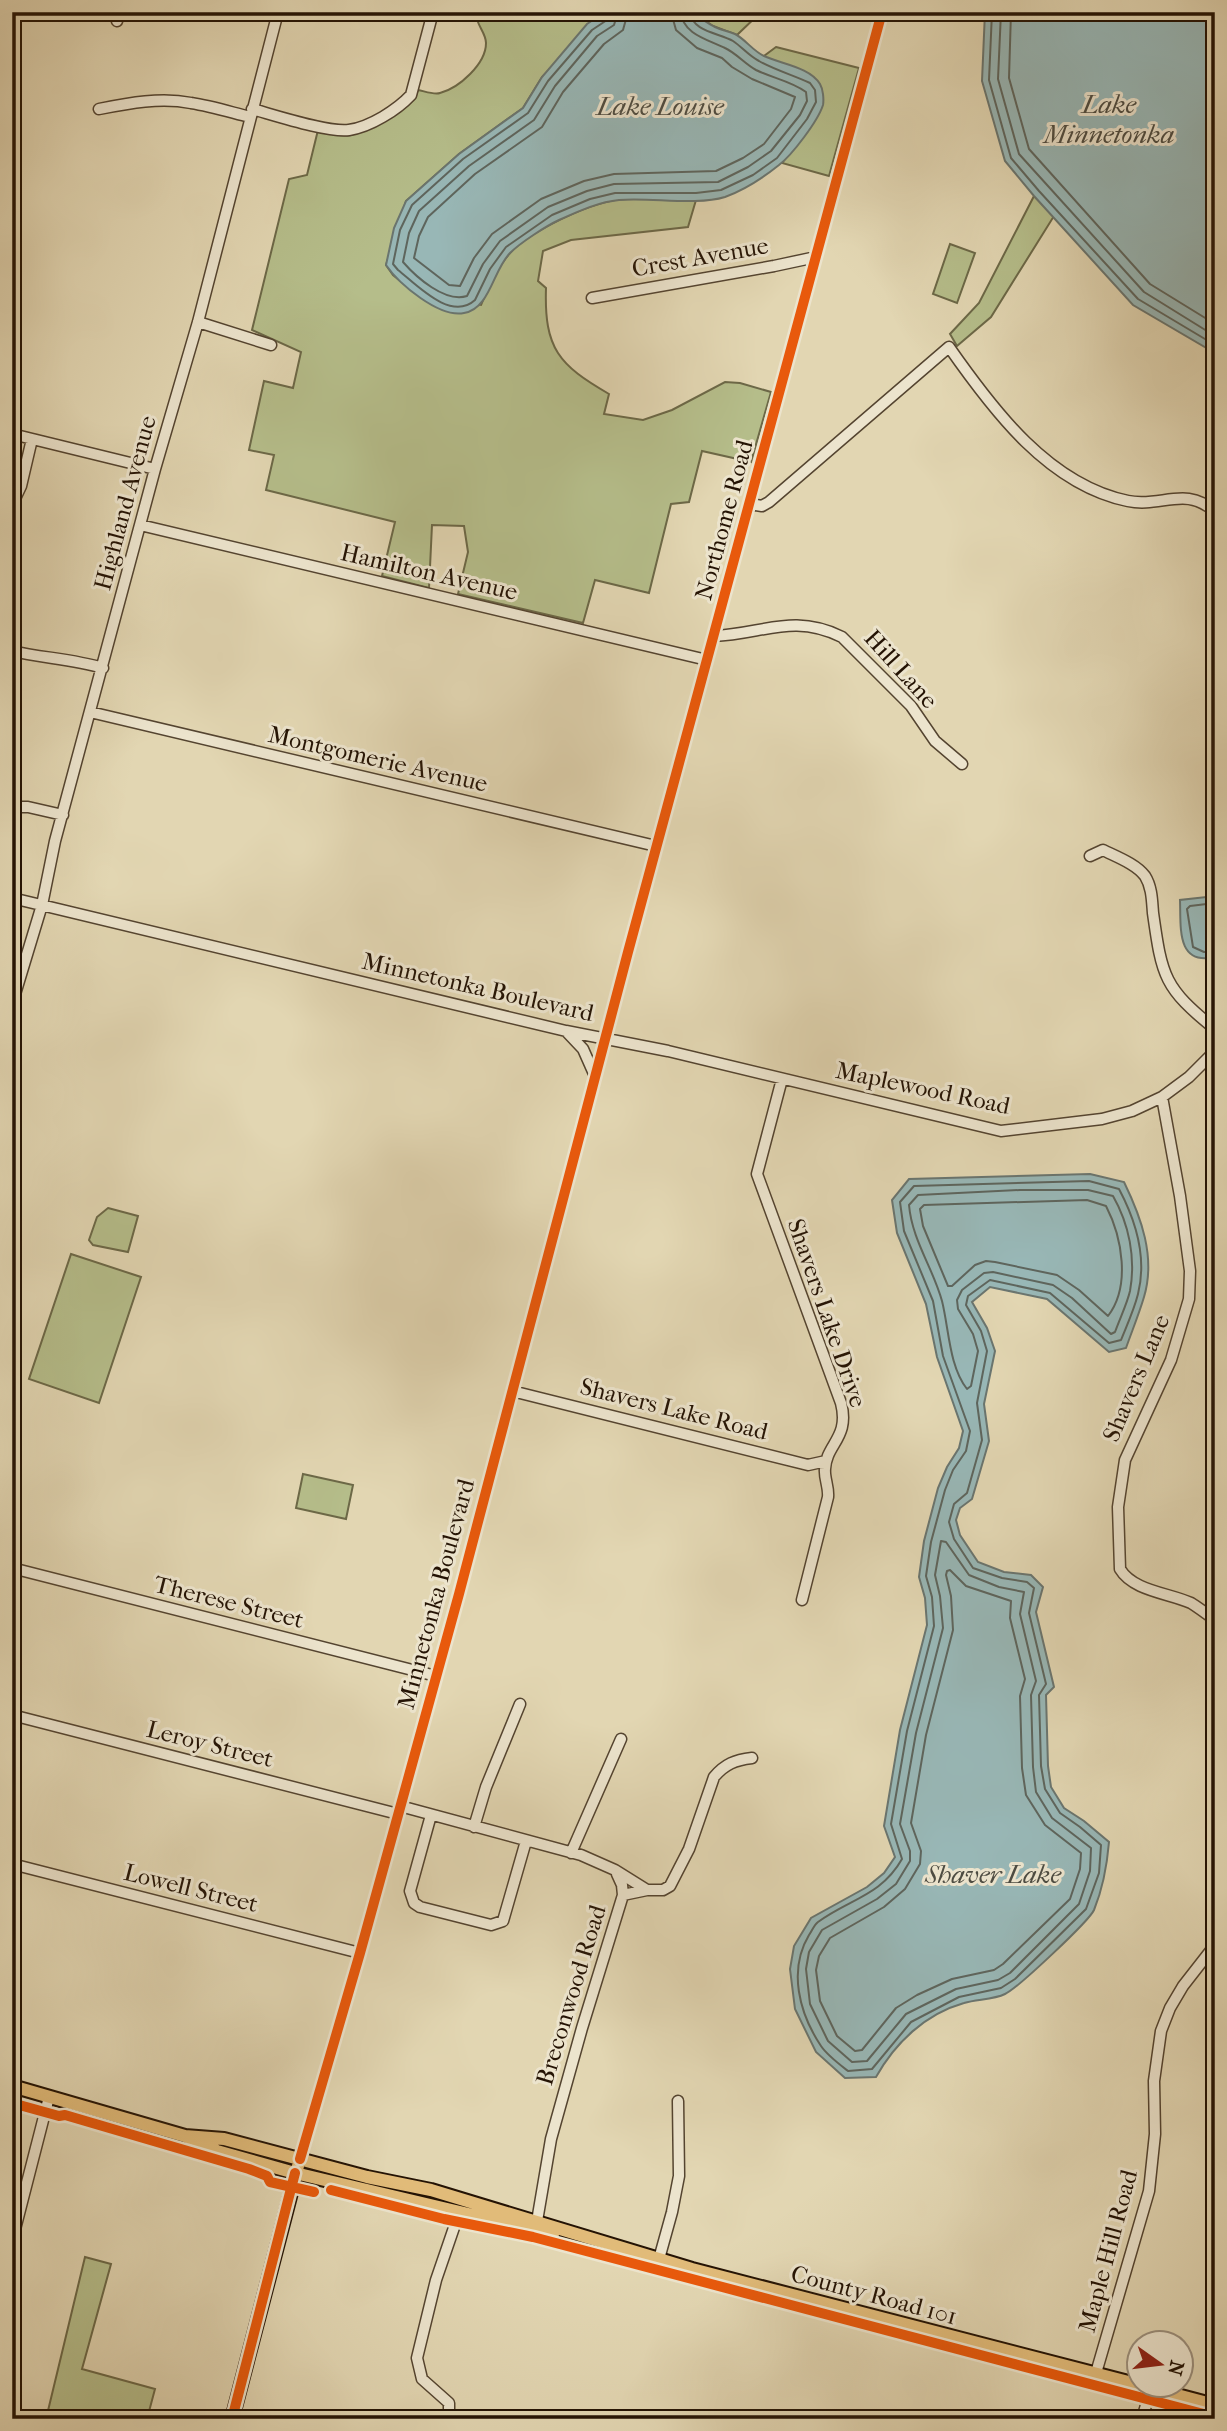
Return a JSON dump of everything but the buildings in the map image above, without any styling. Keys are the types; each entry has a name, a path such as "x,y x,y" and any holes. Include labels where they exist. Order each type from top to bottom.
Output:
{"main road":[{"name":"County Road 101","path":"12,2086 185,2136 217,2151 295,2173 459,2213 598,2242 830,2306 1126,2381"},
{"name":"County Road 101","path":"185,2136 224,2138 431,2190 536,2227"},
{"name":"Minnetonka Boulevard","path":"232,2419 300,2159"},
{"name":"County Road 101","path":"1196,2399 1215,2404"}],"street":[{"name":"Highland Avenue","path":"12,1004 41,905 155,469 198,323 278,12"},
{"path":"99,109 142,101 190,102 348,130 375,120 405,102 411,95 433,12"},
{"name":"Northome Road","path":"606,1039 883,12"},
{"name":"Crest Avenue","path":"592,298 816,257"},
{"path":"198,323 271,345"},
{"path":"750,504 762,506 769,502 949,347 1022,438 1076,480 1096,492 1131,502 1149,504 1185,498 1205,503 1215,512"},
{"path":"12,434 155,469"},
{"path":"12,505 21,486 32,439"},
{"name":"Hamilton Avenue","path":"140,525 707,660"},
{"name":"Hill Lane","path":"714,636 729,636 789,624 827,629 842,636 911,706 935,741 962,764"},
{"path":"12,651 103,668"},
{"name":"Montgomerie Avenue","path":"90,712 656,846"},
{"path":"12,807 28,807 63,815"},
{"path":"1090,856 1103,850 1143,874 1150,889 1160,961 1166,977 1182,1001 1215,1029"},
{"name":"Minnetonka Boulevard","path":"12,898 606,1039 436,1676 300,2159"},
{"path":"566,1031 583,1049 595,1076"},
{"name":"Maplewood Road","path":"606,1039 668,1051 1001,1131 1102,1119 1132,1111 1162,1097 1215,1051"},
{"name":"Shavers Lake Drive","path":"782,1079 757,1174 843,1411 842,1429 826,1461"},
{"name":"Shavers Lane","path":"1162,1097 1182,1209 1190,1270 1189,1299 1171,1360 1125,1460 1118,1507 1120,1569 1125,1577 1192,1604 1215,1620"},
{"name":"Shavers Lake Road","path":"512,1391 808,1465 826,1461"},
{"path":"802,1600 828,1497 829,1489 824,1471 826,1461"},
{"name":"Therese Street","path":"12,1568 436,1676"},
{"path":"474,1827 486,1787 520,1704"},
{"name":"Leroy Street","path":"12,1716 399,1810"},
{"path":"571,1853 621,1739"},
{"path":"623,1895 663,1890 670,1886 689,1849 710,1788 721,1768 741,1759 752,1758"},
{"path":"399,1810 431,1815 571,1853 615,1870 647,1890"},
{"path":"431,1815 410,1891 414,1903 420,1907 491,1925 503,1921 526,1841"},
{"name":"Lowell Street","path":"12,1864 360,1953"},
{"name":"Breconwood Road","path":"536,2227 551,2138 623,1895 615,1870"},
{"name":"Maple Hill Road","path":"1096,2373 1149,2191 1155,2134 1155,2068 1161,2031 1183,1986 1215,1945"},
{"path":"12,2241 49,2097"},
{"path":"659,2259 679,2175 678,2101"},
{"path":"449,2419 449,2403 422,2379 417,2358 436,2280 459,2213"},
{"path":"1142,2419 1143,2400"}],"green space":[{"path":"476,12 605,12 542,77 523,108 459,154 406,201 386,265 393,275 415,293 481,305 497,271 510,253 531,236 559,220 589,207 615,200 696,200 688,227 571,240 543,251 538,281 546,288 546,309 552,341 567,364 609,394 604,414 643,420 672,410 725,382 740,383 771,392 751,462 702,451 689,502 671,504 649,593 595,580 583,623 458,594 468,552 464,526 432,525 429,588 382,576 395,522 266,490 274,455 249,450 264,381 293,388 301,352 252,330 289,179 307,175 318,130 342,135 357,133 402,109 414,99 418,90 440,93 463,81 476,67 485,51 486,39"},
{"path":"687,12 761,12 737,35"},
{"path":"776,47 859,68 829,176 782,163 813,123 764,56"},
{"path":"1034,196 1054,216 991,317 957,346 950,334 979,303"},
{"path":"950,244 975,253 957,303 933,294"},
{"path":"108,1208 138,1216 128,1252 93,1245 89,1240 97,1217"},
{"path":"71,1254 141,1277 99,1403 29,1379"},
{"path":"303,1474 353,1485 346,1519 296,1508"},
{"path":"85,2257 111,2264 82,2369 155,2389 147,2419 46,2419"}],"water":[{"name":"Lake Louise","path":"605,12 687,12 695,15 715,27 735,34 764,56 795,67 815,78 823,94 820,112 804,137 784,160 739,191 713,200 619,200 588,208 554,223 514,249 504,260 485,297 473,310 454,313 432,305 410,290 386,265 394,228 406,201 459,154 523,108 542,77 587,24"},
{"name":"Lake Minnetonka","path":"985,12 1215,12 1215,353 1133,305 1005,161 982,81"},
{"path":"1215,896 1215,957 1193,956 1183,942 1180,900"},
{"name":"Shaver Lake","path":"1090,1174 1124,1182 1145,1238 1147,1282 1126,1348 1109,1352 1047,1299 990,1287 972,1302 987,1328 995,1351 984,1404 989,1441 972,1499 960,1508 956,1520 960,1535 978,1562 1004,1572 1031,1575 1043,1587 1036,1612 1054,1687 1046,1695 1051,1787 1064,1808 1109,1842 1102,1885 1089,1917 1024,1980 1000,1996 969,2002 936,2014 912,2031 892,2053 876,2077 845,2078 816,2052 795,2009 790,1969 794,1946 811,1918 867,1887 884,1873 895,1857 884,1826 900,1730 927,1625 925,1598 919,1577 924,1541 938,1488 959,1448 963,1431 937,1357 926,1304 897,1233 892,1200 909,1179"}],"cycle path":[{"path":"300,2159 459,1594 628,952 882,12"},
{"path":"12,2103 59,2116 65,2115 249,2169 267,2176 270,2182 314,2192"},
{"path":"232,2419 295,2173"},
{"path":"331,2190 444,2219 533,2237 1215,2417"}]}
